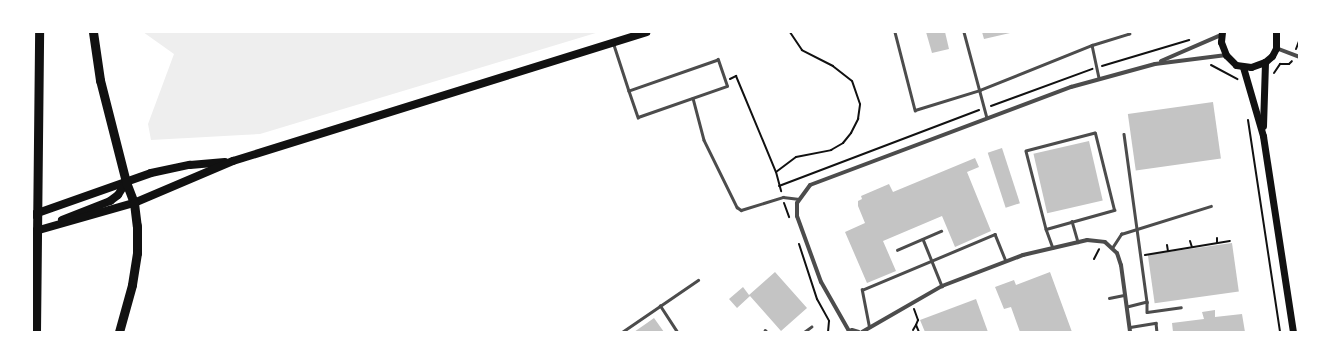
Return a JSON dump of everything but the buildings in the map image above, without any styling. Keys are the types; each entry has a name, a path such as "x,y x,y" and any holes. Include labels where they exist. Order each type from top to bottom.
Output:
{"highway":[{"path":"36,332 39,32"},
{"path":"93,32 100,80 126,182 134,203 137,253 132,285 119,332"}],"main road":[{"path":"32,232 134,203 233,161 646,32"},
{"path":"1243,67 1258,66 1265,62 1276,48 1276,32"},
{"path":"1222,34 1226,55 1243,67 1263,136 1293,332"},
{"path":"1263,136 1265,62"},
{"path":"32,215 126,182 190,165 233,161"},
{"path":"49,227 110,201 118,196 126,182"}],"street":[{"path":"1155,64 1222,34"},
{"path":"1276,48 1299,57"},
{"path":"859,332 848,331 821,282 797,216 799,198 810,185 987,118 1099,78 1155,64 1226,55"},
{"path":"862,332 942,286 1007,262 1078,242 1102,242 1112,248 1121,264 1129,330"}],"lane":[{"path":"895,32 915,110 980,90 1092,46 1129,34 1128,32"},
{"path":"964,32 987,118"},
{"path":"613,42 629,91 638,118 727,86 718,60 629,91"},
{"path":"1092,46 1099,78"},
{"path":"693,98 704,140 737,207 741,210 783,197 799,198"},
{"path":"1046,229 1114,210 1095,133 1026,151 1046,229 1053,248"},
{"path":"1124,134 1147,302 1147,312 1182,307"},
{"path":"1112,248 1121,234 1211,206"},
{"path":"1072,221 1078,242"},
{"path":"897,250 941,231"},
{"path":"869,327 862,290 995,234 1007,262"},
{"path":"923,239 942,286"},
{"path":"622,332 698,280"},
{"path":"1109,298 1125,295"},
{"path":"1127,307 1147,302"},
{"path":"660,306 677,332"},
{"path":"1129,330 1156,323 1157,332"},
{"path":"804,332 811,327"}],"path":[{"path":"725,81 736,76 776,172 796,157 831,150 843,143 851,133 858,119 860,104 852,81 833,66 802,50 790,32"},
{"path":"779,186 985,108 1096,68 1191,39"},
{"path":"1203,57 1204,61 1222,68 1237,79 1239,84"},
{"path":"1248,116 1280,332"},
{"path":"1217,238 1217,243"},
{"path":"1190,241 1192,247"},
{"path":"1140,256 1230,241"},
{"path":"1094,259 1102,242"},
{"path":"1167,245 1168,251"},
{"path":"911,303 918,320 913,330"},
{"path":"916,325 919,332"}],"shaded area":[{"path":"143,32 599,32 260,134 151,140 148,124 174,54"}]}
